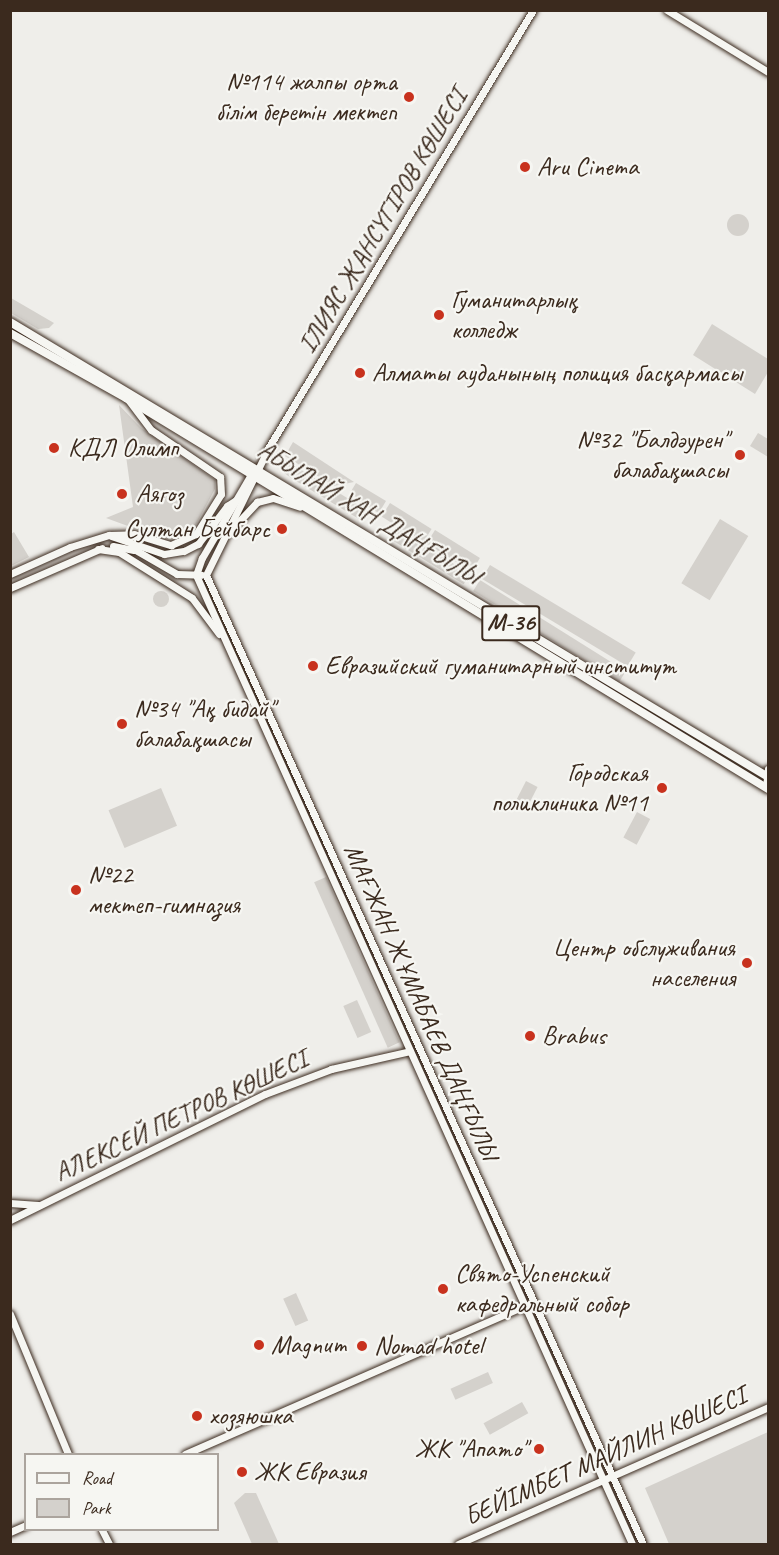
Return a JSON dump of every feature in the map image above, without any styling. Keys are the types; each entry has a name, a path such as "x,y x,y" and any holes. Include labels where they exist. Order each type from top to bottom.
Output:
{"main road":[{"name":"ІЛИЯС ЖАНСҮГІРОВ КӨШЕСІ","path":"255,474 533,10"},
{"path":"667,10 768,72"},
{"name":"АБЫЛАЙ ХАН ДАҢҒЫЛЫ","path":"10,322 255,474 315,515 767,788"},
{"name":"АБЫЛАЙ ХАН ДАҢҒЫЛЫ","path":"10,333 126,398 767,774"},
{"path":"10,574 70,547 109,535 127,533 163,543 180,543 196,534 223,486 212,471 150,430 126,398"},
{"path":"196,575 202,558 236,500 255,474"},
{"path":"109,535 177,574 206,575 255,474"},
{"path":"224,537 250,507 266,499 282,500 315,515"},
{"path":"109,535 164,554 184,551 198,543 227,506 236,500"},
{"path":"10,588 98,549 110,546 134,550"},
{"path":"98,549 119,552 192,598 222,636"},
{"name":"МАҒЖАН ЖҰМАБАЕВ ДАҢҒЫЛЫ","path":"196,575 632,1545"},
{"name":"МАҒЖАН ЖҰМАБАЕВ ДАҢҒЫЛЫ","path":"206,575 643,1545"},
{"path":"767,774 767,788"},
{"name":"АЛЕКСЕЙ ПЕТРОВ КӨШЕСІ","path":"10,1220 265,1094 331,1070 409,1052 418,1047"},
{"path":"10,1203 41,1205"},
{"path":"189,1453 532,1302"},
{"path":"10,1314 67,1453"},
{"name":"БЕЙІМБЕТ МАЙЛИН КӨШЕСІ","path":"458,1545 768,1407"},
{"path":"102,1531 109,1545"}],"green space":[{"path":"738,214 748,221 749,225 742,235 738,236 728,229 727,225 734,215"},
{"path":"11,298 54,323 49,328 38,329 11,313"},
{"path":"712,324 768,359 768,372 755,394 693,355"},
{"path":"119,405 141,428 215,480 215,489 192,532 166,540 106,518 133,507"},
{"path":"758,433 768,439 768,457 750,446"},
{"path":"293,442 354,482 334,486 285,456"},
{"path":"282,458 370,512 369,514 359,519 291,478 283,472"},
{"path":"356,483 386,501 379,513 349,495"},
{"path":"390,503 432,529 423,543 382,517"},
{"path":"720,519 748,536 710,600 681,583"},
{"path":"395,526 423,545 416,555 392,540"},
{"path":"435,530 480,558 471,572 427,544"},
{"path":"14,532 29,557 11,566 11,534"},
{"path":"425,546 470,574 464,584 419,556"},
{"path":"490,565 636,653 627,666 482,579"},
{"path":"480,580 626,671 619,682 473,591"},
{"path":"158,591 164,591 169,599 167,605 158,607 153,602 153,596"},
{"path":"526,781 538,787 526,810 514,804"},
{"path":"161,788 177,826 125,848 109,810"},
{"path":"637,812 650,819 637,845 623,838"},
{"path":"326,877 400,1042 388,1048 314,882"},
{"path":"357,1000 371,1032 358,1038 343,1006"},
{"path":"296,1293 308,1320 295,1326 283,1299"},
{"path":"488,1372 493,1383 455,1400 451,1389"},
{"path":"522,1402 528,1413 490,1435 484,1423"},
{"path":"768,1432 768,1544 669,1544 645,1488"},
{"path":"245,1493 256,1493 279,1544 252,1544 234,1503"}],"place":[{"name":"№114 жалпы орта білім беретін мектеп","path":"409,97"},
{"name":"Aru Cinema","path":"525,167"},
{"name":"Гуманитарлық колледж","path":"439,315"},
{"name":"Алматы ауданының полиция басқармасы","path":"360,373"},
{"name":"КДЛ Олимп","path":"54,448"},
{"name":"№32 \"Балдәурен\" балабақшасы","path":"740,455"},
{"name":"Аягоз","path":"122,494"},
{"name":"Султан Бейбарс","path":"282,529"},
{"name":"Евразийский гуманитарный институт","path":"313,666"},
{"name":"№34 \"Ақ бидай\" балабақшасы","path":"122,724"},
{"name":"Городская поликлиника №11","path":"662,788"},
{"name":"№22 мектеп-гимназия","path":"76,890"},
{"name":"Центр обслуживания населения","path":"747,963"},
{"name":"Brabus","path":"530,1036"},
{"name":"Свято-Успенский кафедральный собор","path":"443,1289"},
{"name":"Magnum","path":"259,1345"},
{"name":"Nomad hotel","path":"362,1346"},
{"name":"хозяюшка","path":"197,1416"},
{"name":"ЖК \"Апато\"","path":"539,1449"},
{"name":"ЖК Евразия","path":"242,1472"}]}
